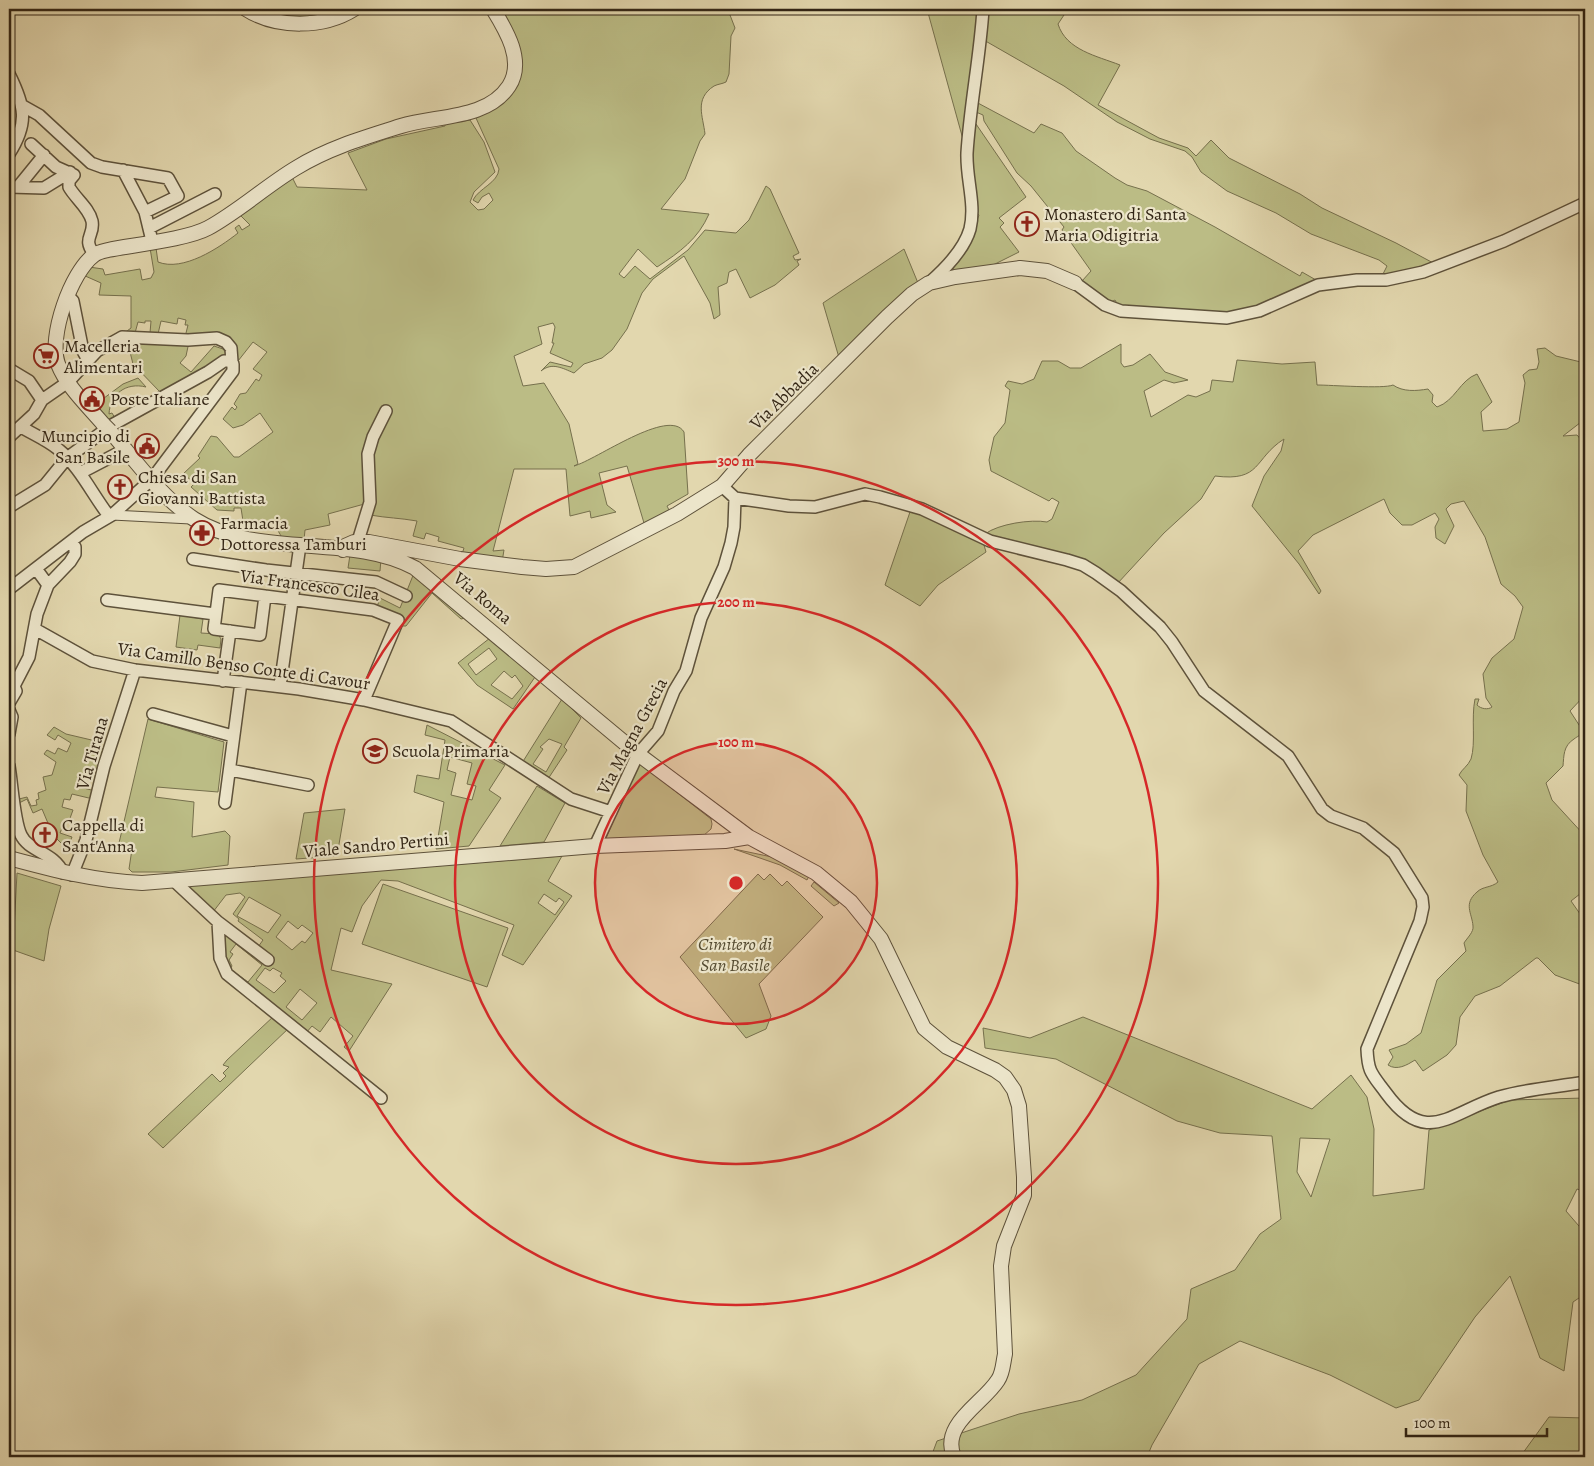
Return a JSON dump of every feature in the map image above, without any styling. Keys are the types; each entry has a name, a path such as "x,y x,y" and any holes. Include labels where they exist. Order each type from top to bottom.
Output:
{"street":[{"path":"248,10 280,22 303,22 329,21 354,9"},
{"path":"151,234 207,228 279,179 317,156 403,125 478,110 493,102 510,86 515,66 514,49 493,9"},
{"path":"929,284 942,272 961,246 969,231 973,214 967,156 981,39 982,9"},
{"path":"9,74 21,97 23,106 21,129 9,154"},
{"path":"23,106 39,115 91,163 102,167 168,178 178,196 145,212"},
{"path":"31,144 56,167 72,173"},
{"path":"14,187 44,155"},
{"path":"14,187 44,188 91,163"},
{"path":"123,170 145,212 151,234"},
{"path":"72,173 69,186 90,216 92,227 88,241 89,248 95,254 151,234 215,194"},
{"path":"1075,283 1105,306 1122,311 1227,318 1259,311 1318,285 1357,280 1386,280 1423,272 1504,241 1585,203"},
{"name":"Via Roma","path":"95,254 77,276 68,296 57,337 55,352 58,364 68,382 105,429 126,449 175,504 195,519 229,535 386,556 415,568 638,754 749,837 816,873 851,902 880,939 924,1028 947,1047 995,1070 1005,1077 1014,1090 1019,1106 1024,1195 1004,1246 1001,1266 1005,1354 1003,1368 998,1380 956,1427 951,1439 950,1450 954,1457"},
{"name":"Via Abbadia","path":"358,541 522,568 574,567 677,514 722,486 749,456 887,317 912,294 929,284 955,277 1020,268 1047,271 1075,283"},
{"path":"68,296 73,301 78,317 83,351 88,360"},
{"path":"9,437 34,414 42,400 68,382 102,347 122,337 188,340 217,338 226,342 231,348 233,371 152,479 110,516 71,542 37,570 9,589"},
{"path":"9,507 45,485 67,458 105,429 224,361 232,362"},
{"path":"9,369 29,381 42,400"},
{"path":"343,550 344,546 358,541 370,502 368,454 372,438 386,411"},
{"path":"9,428 21,427 57,448 80,473 93,496 110,516 195,519"},
{"path":"80,473 126,449"},
{"path":"722,486 735,498 788,506 815,506 854,495 872,495 922,509 990,541 1067,560 1083,565 1096,573 1121,591 1160,627 1172,642 1195,681 1204,691 1288,756 1322,809 1331,816 1363,828 1394,853 1422,898 1423,907 1420,920 1367,1049 1368,1068 1396,1105 1414,1121 1443,1121 1498,1097 1585,1082"},
{"name":"Via Magna Grecia","path":"595,846 638,754 658,731 674,691 686,671 701,618 724,567 731,543 734,527 735,498"},
{"path":"9,703 16,690 11,685 29,657 37,614 48,585 75,554 75,547 71,542"},
{"path":"280,686 300,544"},
{"path":"193,559 295,574 376,582 406,596"},
{"path":"37,570 48,585"},
{"name":"Via Francesco Cilea","path":"215,614 219,590 373,610 398,620 364,700"},
{"path":"107,600 215,614 214,628 260,635 266,596"},
{"name":"Via Camillo Benso Conte di Cavour","path":"35,628 92,661 135,670 280,686 364,700 451,721 571,799 611,812"},
{"path":"223,681 230,631"},
{"name":"Via Tirana","path":"68,874 86,840 104,766 135,670"},
{"path":"225,803 241,682"},
{"path":"9,734 10,714"},
{"path":"153,714 233,736"},
{"path":"9,766 21,836 31,845 52,858 68,874"},
{"path":"230,770 308,785"},
{"name":"Viale Sandro Pertini","path":"9,858 68,874 112,882 142,883 595,846 725,841 749,837"},
{"path":"173,880 218,922 268,960"},
{"path":"218,922 220,958 227,974 381,1098"}],"green space":[{"path":"254,9 343,9 319,16 298,18 278,16"},
{"path":"494,9 714,9 724,10 730,15 735,28 731,36 729,74 726,82 714,86 704,96 701,108 705,134 700,141 685,179 661,209 709,214 694,238 657,267 638,249 619,274 624,278 635,266 650,279 688,250 705,230 736,233 749,220 766,186 770,189 799,253 793,256 795,260 801,259 797,261 799,265 775,285 750,298 736,269 729,272 727,283 718,287 720,315 714,319 710,303 684,256 653,279 642,293 627,329 612,350 602,358 584,364 574,373 553,366 541,371 550,362 571,367 573,363 550,353 554,343 552,343 555,327 553,323 538,327 542,344 514,356 523,386 544,383 569,424 578,464 574,466 648,430 664,426 676,426 684,432 688,494 667,506 670,512 644,523 627,466 599,473 607,505 616,512 591,518 590,511 570,516 566,469 514,469 493,551 504,550 502,562 462,554 464,548 438,541 439,537 426,533 424,539 413,536 417,521 370,515 368,503 328,514 330,525 305,530 304,540 282,538 271,523 243,521 241,508 234,508 234,511 217,510 191,487 200,478 195,475 191,480 183,474 200,458 198,456 211,436 217,437 234,457 239,457 273,432 260,413 243,425 233,428 223,419 232,407 235,410 237,407 234,404 240,394 246,393 256,379 259,381 262,375 253,369 267,352 253,342 238,361 223,341 185,337 188,325 185,325 186,320 178,318 177,324 161,321 158,334 150,333 151,321 145,321 145,323 138,322 135,333 123,334 131,328 131,296 99,295 101,283 83,275 89,267 103,269 105,275 140,269 142,280 151,278 154,272 150,248 156,248 158,262 168,264 178,264 200,257 238,233 235,228 239,225 242,230 250,225 238,213 291,175 297,187 367,190 348,153 386,139 445,126 445,124 470,120 484,142 495,172 474,192 470,202 478,210 484,209 493,200 489,193 482,197 478,203 473,200 479,192 492,182 499,169 476,118 492,110 512,70"},
{"path":"927,9 978,9 964,143"},
{"path":"984,9 1068,9 1058,24 1068,40 1083,51 1120,65 1098,105 1159,138 1188,148 1196,156 1211,140 1229,158 1300,194 1322,208 1396,243 1437,265 1421,272 1350,280 1242,315 1120,309 1115,300 1109,303 1082,284 1082,281 1091,271 1062,230 1064,227 1031,186 1017,173 984,121 983,115 976,112 976,102 1034,133 1041,124 1062,133 1076,151 1115,178 1127,185 1147,191 1215,227 1300,276 1302,272 1316,280 1314,281 1382,276 1387,266 1379,260 1311,234 1276,213 1227,191 1201,172 1192,157 1185,151 1150,139 1117,122 1064,86 982,39"},
{"path":"976,124 1026,197 999,218 1004,223 1000,227 1019,252 991,266 953,271 969,242 979,215 976,212 971,157"},
{"path":"904,249 918,283 840,361 823,303"},
{"path":"133,339 189,342 186,356 180,363 191,372 214,346 223,349 228,355 160,392 133,364 129,348 135,346"},
{"path":"1121,344 1121,363 1124,367 1133,365 1150,354 1165,372 1188,380 1174,383 1164,380 1144,391 1151,417 1188,395 1196,397 1210,391 1212,380 1233,382 1237,360 1282,364 1315,362 1317,385 1369,387 1393,385 1405,390 1428,389 1433,395 1432,402 1437,407 1448,400 1466,381 1477,374 1492,402 1481,412 1483,431 1507,429 1519,422 1525,383 1523,375 1529,370 1537,369 1539,362 1537,349 1545,348 1556,356 1585,363 1585,419 1563,436 1577,435 1585,444 1585,695 1570,711 1583,731 1570,742 1565,751 1563,766 1546,783 1552,800 1585,836 1585,890 1571,901 1585,921 1585,986 1555,975 1536,958 1500,986 1475,996 1460,1017 1456,1045 1447,1055 1423,1071 1415,1060 1398,1067 1388,1065 1393,1057 1389,1050 1406,1044 1421,1033 1437,980 1466,951 1464,943 1473,928 1469,905 1473,896 1479,890 1498,882 1483,855 1466,811 1467,785 1459,775 1471,759 1475,699 1479,699 1477,705 1480,707 1487,709 1492,707 1486,698 1483,674 1492,658 1514,639 1523,607 1515,596 1501,584 1485,537 1464,501 1451,504 1446,509 1454,526 1445,544 1436,538 1435,527 1439,519 1435,513 1412,525 1402,525 1390,513 1384,499 1313,535 1298,551 1321,591 1319,594 1299,564 1252,506 1264,476 1281,451 1284,439 1249,472 1241,476 1215,476 1201,499 1164,533 1117,584 985,534 998,527 1015,523 1047,522 1052,519 1059,502 1052,498 1049,501 991,471 989,460 994,437 1005,423 1010,390 1005,386 1008,381 1022,384 1034,379 1042,361 1058,361 1070,368 1081,368"},
{"path":"138,378 146,387 132,386 120,391 110,407 109,414 112,413 115,418 110,422 96,404 123,384"},
{"path":"911,509 979,541 984,545 986,552 938,585 920,606 885,585"},
{"path":"350,555 381,559 380,571 348,568"},
{"path":"414,573 465,618 461,619 432,593 406,626 401,626 404,617 377,607 380,598 400,608"},
{"path":"180,615 203,619 201,633 218,634 221,639 220,648 198,645 197,650 176,647"},
{"path":"490,638 535,677 513,709 477,685 458,663","holes":["489,648 497,659 476,675 468,664","504,671 512,678 515,675 523,686 512,699 491,685"]},
{"path":"562,699 581,718 564,747 567,750 548,779 522,763","holes":["549,739 562,744 546,772 533,764 543,749 540,747"]},
{"path":"148,719 224,742 218,792 157,787 155,797 194,802 192,837 225,831 230,836 228,865 171,872 132,872 129,869 132,849 119,843"},
{"path":"427,725 505,765 489,790 501,798 469,846 436,849 444,802 414,792 417,775 439,779 445,740 425,735","holes":["450,757 472,763 467,784 476,786 472,800 451,795 456,773 447,770"]},
{"path":"54,727 66,734 100,742 98,748 107,750 101,769 94,768 90,780 78,777 76,786 95,791 93,799 72,794 70,800 64,799 62,807 73,810 69,821 65,821 60,833 72,837 67,849 57,839 54,842 49,838 48,830 50,828 42,809 33,813 27,799 19,803 19,799 27,797 31,806 37,805 38,793 46,790 43,777 52,775 56,762 44,754 47,750 55,754 58,748 67,752 71,743 58,735 55,740 47,735"},
{"path":"638,762 711,819 711,829 703,836 604,843"},
{"path":"537,786 565,803 544,842 500,846"},
{"path":"345,809 337,856 296,859 304,813"},
{"path":"734,849 772,857 809,876 807,880 780,865"},
{"path":"562,856 548,881 572,896 523,965 502,955 514,925 398,881 381,880 362,906 352,932 341,928 331,970 392,984 349,1051 344,1047 353,1036 331,1017 320,1032 312,1026 306,1033 232,974 223,955 220,921 183,886","holes":["240,893 245,897 233,914 239,919 238,921 263,940 258,947 213,912 226,895","544,894 556,902 559,898 564,902 555,915 538,903","249,897 281,915 268,933 237,916","288,921 298,929 302,925 313,933 305,943 302,941 292,950 276,937","236,944 262,965 248,982 230,969 232,966 229,960 233,954 230,952","265,968 270,971 273,968 282,973 280,976 286,981 274,993 256,980","300,989 317,1003 302,1020 286,1007"]},
{"path":"17,873 61,886 49,929 44,961 13,950"},
{"name":"Cimitero di San Basile","path":"758,874 764,880 770,874 782,886 787,881 823,917 759,984 771,1016 766,1029 746,1038 680,957"},
{"path":"814,882 839,903 834,906 811,886"},
{"path":"383,884 508,928 487,987 362,944"},
{"path":"275,1015 290,1027 163,1148 148,1134 212,1074 220,1082 226,1076 223,1073 229,1067 223,1065 227,1060"},
{"path":"1083,1017 1312,1109 1351,1075 1367,1097 1374,1129 1373,1196 1424,1189 1429,1130 1510,1100 1585,1098 1585,1192 1577,1189 1566,1211 1585,1233 1585,1294 1573,1302 1564,1371 1540,1358 1510,1276 1475,1317 1419,1400 1396,1408 1330,1375 1240,1341 1199,1364 1147,1457 931,1457 937,1441 1019,1414 1082,1400 1136,1375 1187,1319 1191,1289 1235,1270 1260,1234 1281,1219 1272,1136 1220,1133 1177,1121 1056,1059 985,1048 983,1028 1030,1038","holes":["1300,1138 1330,1139 1311,1197 1297,1172"]},
{"path":"1549,1417 1585,1418 1585,1457 1520,1457"}],"place":[{"name":"Monastero di Santa Maria Odigitria","path":"1027,224"},
{"name":"Macelleria Alimentari","path":"46,356"},
{"name":"Poste Italiane","path":"92,399"},
{"name":"Muncipio di San Basile","path":"147,446"},
{"name":"Chiesa di San Giovanni Battista","path":"120,487"},
{"name":"Farmacia Dottoressa Tamburi","path":"202,533"},
{"name":"Scuola Primaria","path":"375,751"},
{"name":"Cappella di Sant'Anna","path":"45,835"}]}
